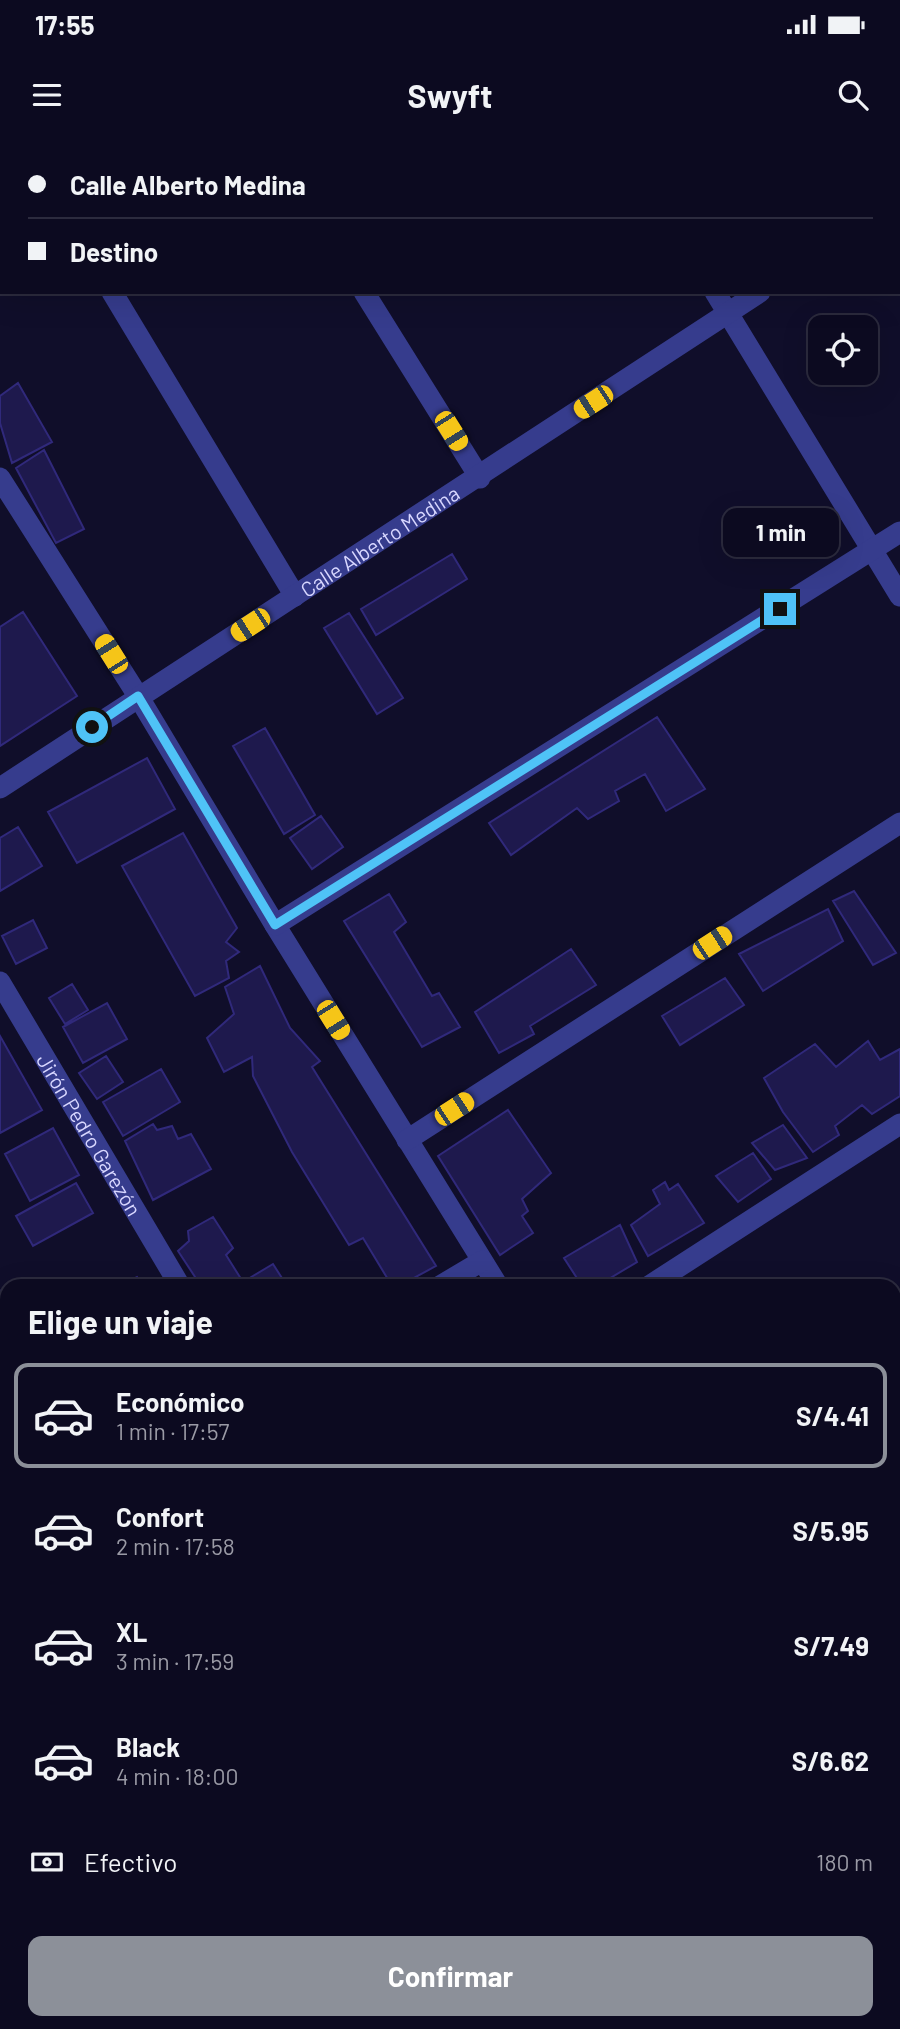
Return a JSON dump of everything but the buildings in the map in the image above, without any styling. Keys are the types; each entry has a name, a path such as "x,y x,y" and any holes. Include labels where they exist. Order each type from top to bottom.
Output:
{"street":[{"path":"113,294 295,596"},
{"path":"366,294 480,478"},
{"path":"716,294 900,596"},
{"name":"Calle Alberto Medina","path":"0,788 138,696 480,478 757,294"},
{"path":"0,478 8,511 138,696 275,925 494,1279"},
{"path":"275,925 900,532"},
{"path":"407,1140 900,823"},
{"name":"Jirón Pedro Garezón","path":"0,982 176,1279"},
{"path":"660,1279 900,1124"},
{"path":"452,1279 482,1261"}],"route":[{"path":"92,727 138,696 275,925 780,609"}]}
